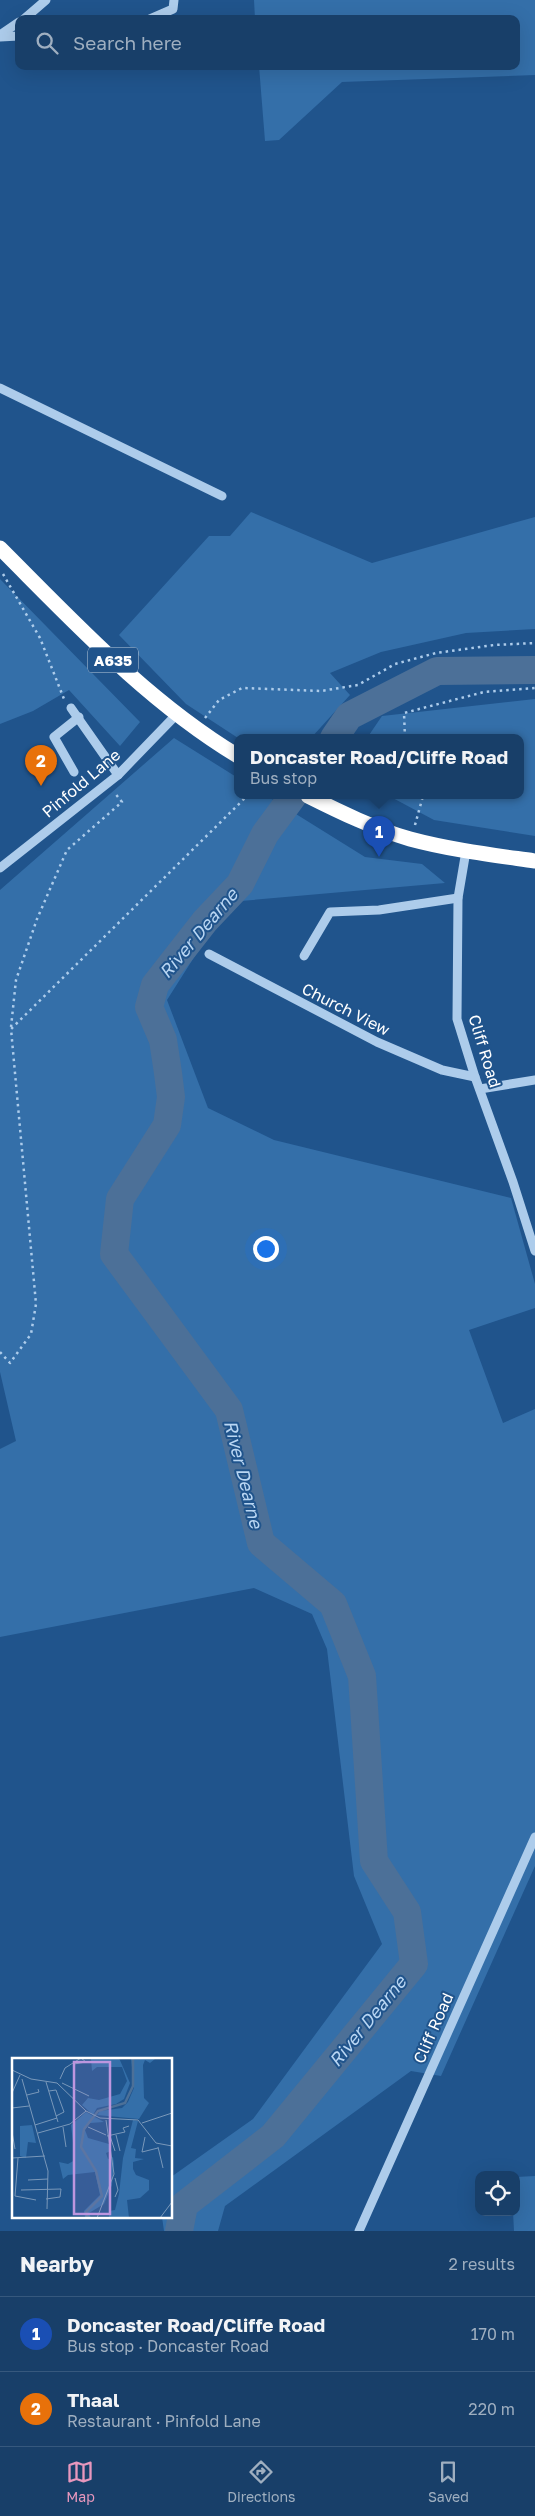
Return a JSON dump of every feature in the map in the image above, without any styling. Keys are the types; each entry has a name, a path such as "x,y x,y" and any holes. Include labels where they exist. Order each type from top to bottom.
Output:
{"highway":[{"name":"A635","path":"0,548 128,674 176,715 234,753"},
{"path":"314,799 410,839 466,851 535,861"}],"street":[{"path":"29,15 46,0"},
{"path":"159,15 173,9 174,0"},
{"path":"0,36 15,25"},
{"path":"0,36 15,36"},
{"path":"0,388 222,496"},
{"path":"71,708 118,775"},
{"name":"Pinfold Lane","path":"0,868 118,775 176,715"},
{"path":"74,772 54,737 79,718"},
{"name":"Cliff Road","path":"466,851 458,898 457,1019 535,1251"},
{"path":"304,956 330,912 379,910 458,898"},
{"name":"Church View","path":"209,954 377,1042 442,1070 475,1077"},
{"path":"480,1089 535,1080"},
{"name":"Cliff Road","path":"359,2231 535,1837"}],"path":[{"path":"0,569 40,638 63,697 71,708"},
{"path":"196,728 219,700 242,688 330,689 358,685 395,664 436,653 494,645 535,643"},
{"path":"405,734 404,713 484,692 535,688"},
{"path":"0,1352 10,1363 31,1334 36,1304 11,1029 16,980 36,919 67,850 122,802 108,783"},
{"path":"11,1029 243,799"},
{"path":"410,839 422,799"}],"shaded area":[{"path":"254,0 535,0 535,75 342,82 279,140 265,141 259,70 520,70 520,15 255,15"},
{"path":"251,512 372,563 535,517 535,629 466,633 381,652 330,673 350,695 315,734 234,735 186,704 119,635 209,536 230,536"},
{"path":"0,579 140,722 120,746 69,690 33,711 0,724"},
{"path":"535,699 535,836 434,820 395,799 524,799 524,734 370,734 382,716"},
{"path":"174,738 234,776 234,799 272,799 365,857 422,864 445,883 241,901 205,940 167,1000 208,1108 274,1140 511,1198 535,1284 535,1308 469,1330 503,1423 535,1409 535,1866 441,2076 411,2071 225,2206 218,2231 164,2231 162,2218 172,2218 172,2176 253,2119 382,1944 354,1876 327,1649 312,1614 254,1588 0,1637 0,1449 16,1441 0,1372 0,890"},
{"path":"535,2176 535,2231 514,2231 513,2216 520,2216 520,2177"}],"waterway":[{"name":"River Dearne","path":"337,734 349,716 437,671 535,670"},
{"name":"River Dearne","path":"179,2231 184,2205 273,2136 414,1964 407,1912 374,1861 362,1676 333,1604 261,1543 229,1410 114,1254 120,1199 167,1125 171,1097 163,1040 149,1007 155,985 205,921 240,884 265,834 291,799"}],"place":[{"name":"Thaal","path":"41,786"},
{"name":"Doncaster Road/Cliffe Road","path":"379,857"}]}
